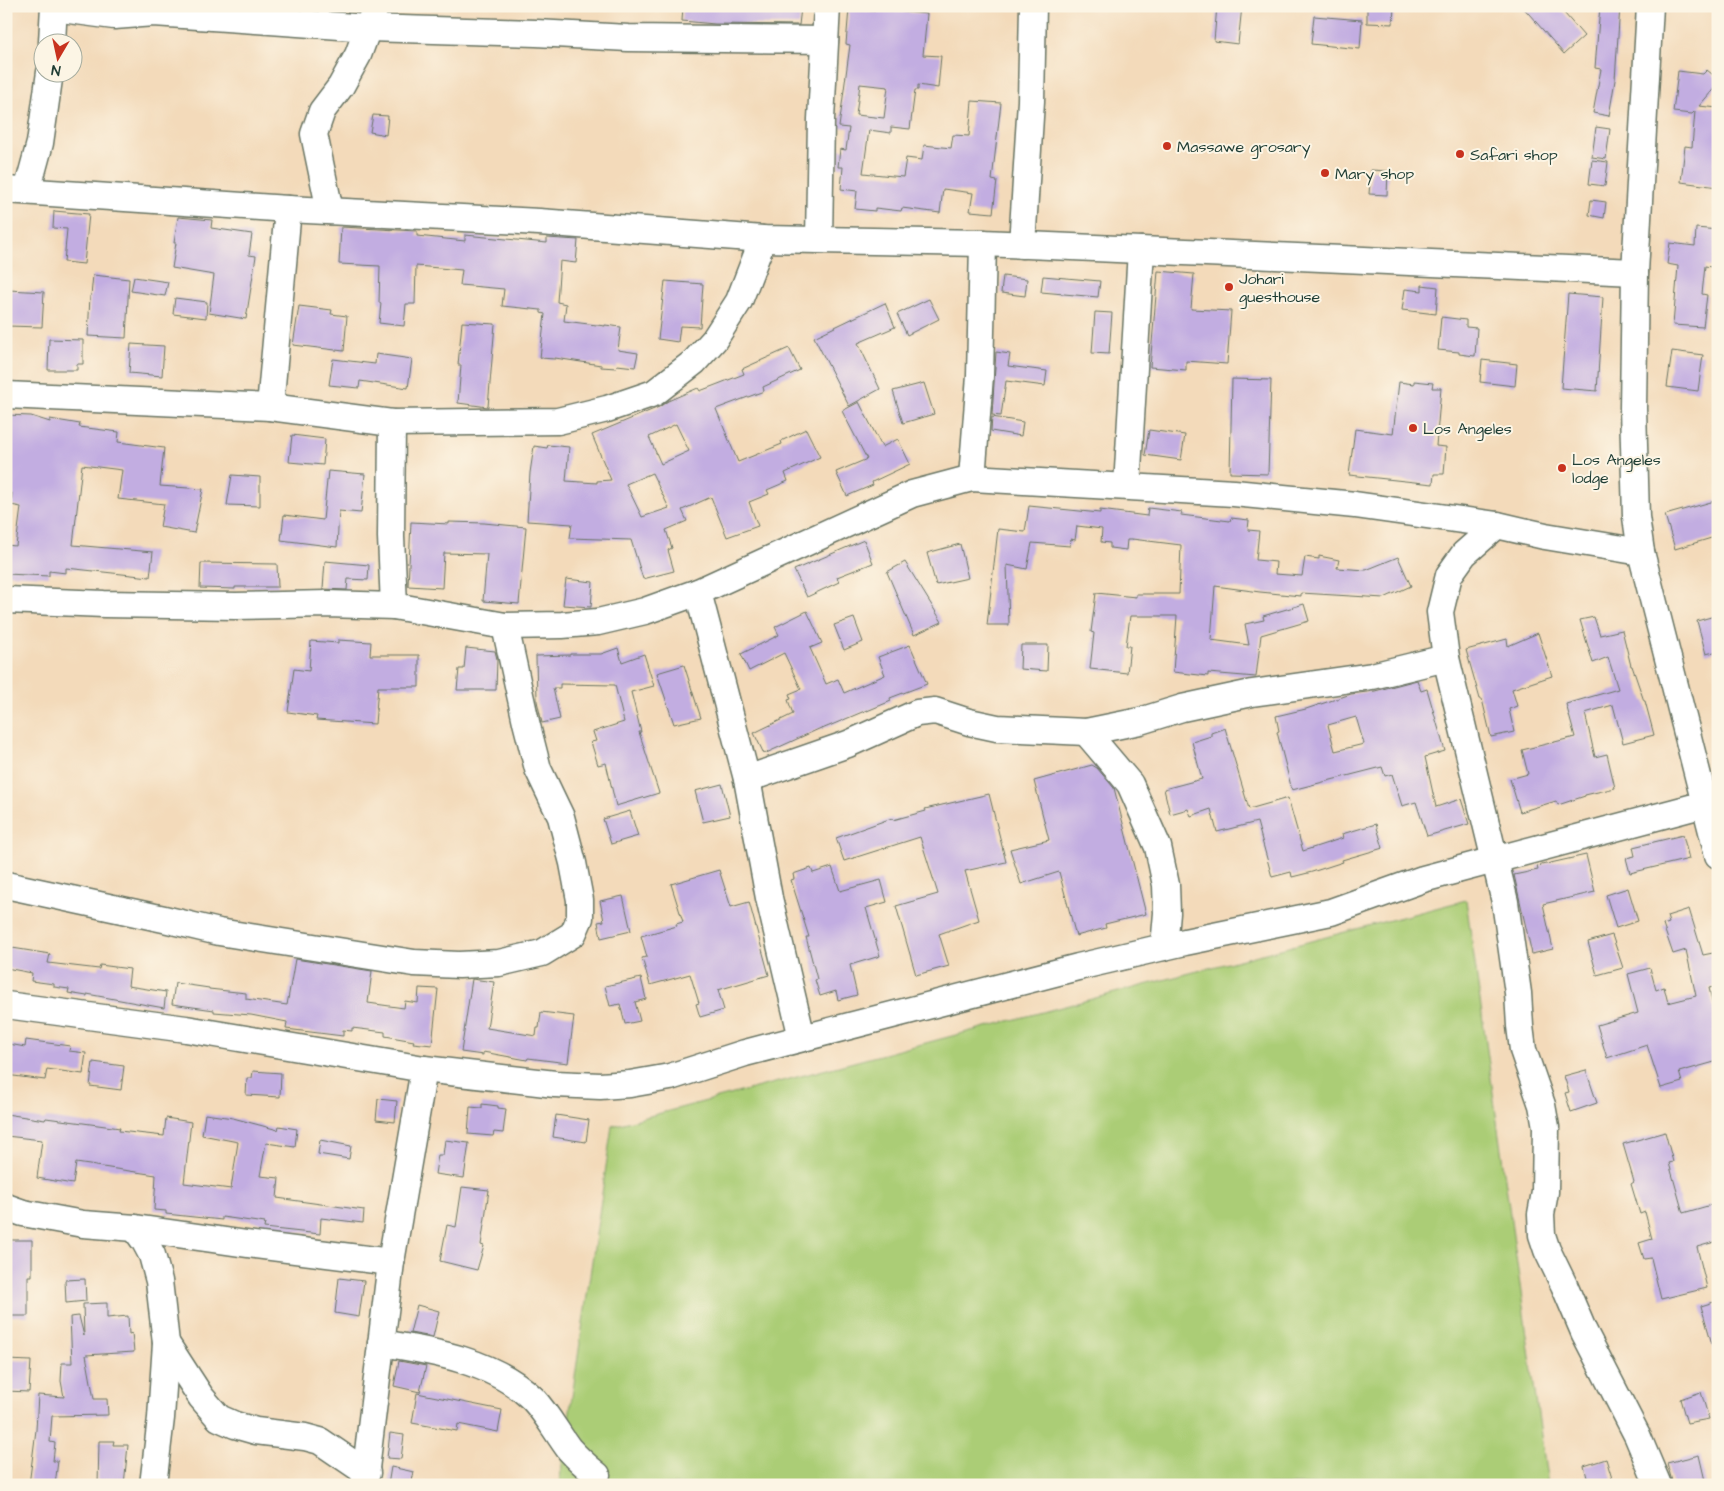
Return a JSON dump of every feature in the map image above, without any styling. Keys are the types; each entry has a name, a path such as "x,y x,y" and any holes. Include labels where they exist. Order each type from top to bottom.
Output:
{"street":[{"path":"819,240 827,6"},
{"path":"1022,245 1031,92 1033,6"},
{"path":"1650,6 1635,272 1633,408 1636,517 1641,552 1718,855"},
{"path":"53,32 54,7 114,16 154,13 371,17 536,33 628,38 825,40"},
{"path":"330,211 314,134 322,111 341,86 358,55 371,17"},
{"path":"49,82 40,143 16,190 288,209 539,222 763,239 983,243 1635,272"},
{"path":"270,407 288,209"},
{"path":"6,395 270,407 392,424 558,421 606,409 654,393 694,362 714,340 738,301 763,239"},
{"path":"972,478 980,376 983,243"},
{"path":"1127,486 1141,250"},
{"path":"392,424 391,537 394,606"},
{"path":"6,600 198,606 328,604 394,606 505,626 598,622 645,611 698,592 912,494 972,478 1234,493 1355,505 1497,525 1545,536 1641,552"},
{"path":"1497,525 1464,554 1449,575 1440,612 1446,658 1505,902 1514,956 1523,1050 1542,1105 1546,1127 1545,1192 1541,1214 1542,1235 1546,1250 1564,1285 1584,1332 1637,1435 1658,1485"},
{"path":"698,592 747,780 769,898 802,1038"},
{"path":"6,885 117,910 164,918 218,932 414,963 459,965 499,963 542,953 573,934 580,918 580,900 561,817 538,769 505,626"},
{"path":"747,780 848,744 917,713 935,711 969,722 998,728 1086,732 1140,722 1182,708 1252,694 1372,676 1446,658"},
{"path":"1086,732 1130,784 1158,847 1166,885 1167,913 1164,947"},
{"path":"6,1005 186,1029 424,1069 555,1084 600,1086 630,1084 670,1077 745,1053 1078,967 1331,912 1423,879 1705,804"},
{"path":"365,1479 391,1262 424,1069"},
{"path":"6,1207 53,1220 135,1228 391,1262"},
{"path":"135,1228 152,1256 159,1280 166,1343 161,1418 153,1485"},
{"path":"166,1343 201,1396 219,1418 256,1431 320,1441 365,1479"},
{"path":"381,1343 416,1348 473,1364 501,1376 534,1400 568,1447 580,1461 597,1475"}],"green space":[{"path":"1466,900 1548,1485 559,1485 612,1126"}],"building":[{"path":"683,6 778,6 801,8 799,25 715,24 682,21"},
{"path":"1217,6 1242,6 1238,44 1214,41"},
{"path":"1367,6 1394,6 1393,24 1367,23"},
{"path":"1522,6 1558,6 1584,36 1564,54"},
{"path":"1600,6 1620,6 1615,80 1609,116 1593,113 1601,69 1595,68"},
{"path":"849,9 874,11 874,9 927,14 923,55 941,56 938,88 918,85 918,90 915,90 910,129 891,127 891,133 869,130 863,173 903,177 906,158 922,160 924,145 951,148 953,135 969,136 972,101 1001,103 992,180 997,181 993,213 970,211 973,193 943,189 940,213 902,208 901,211 875,208 875,211 855,209 857,191 841,189 843,167 838,167 840,149 846,150 849,128 839,127 850,45 846,44","holes":["860,84 888,87 884,118 856,115"]},
{"path":"1314,16 1362,20 1360,49 1311,44"},
{"path":"1707,70 1718,79 1718,84 1699,106 1718,108 1718,187 1681,182 1685,146 1692,147 1695,111 1692,114 1673,112 1678,71 1703,74"},
{"path":"373,115 388,116 386,135 370,132"},
{"path":"1596,127 1610,129 1606,159 1592,157"},
{"path":"1592,160 1608,162 1605,186 1589,184"},
{"path":"1371,170 1388,171 1387,195 1369,194"},
{"path":"1591,200 1606,202 1604,218 1589,215"},
{"path":"54,211 89,214 84,264 64,262 67,229 53,228"},
{"path":"178,217 212,220 211,228 252,234 249,255 256,256 246,319 209,313 214,275 172,268"},
{"path":"341,227 417,231 417,236 465,241 465,235 547,243 547,238 578,240 576,263 560,261 557,302 566,304 564,321 621,327 618,350 638,353 635,367 617,365 616,368 601,367 601,365 555,358 540,358 545,314 541,313 541,310 502,306 504,289 460,285 462,270 416,266 415,304 406,304 404,326 379,323 381,303 379,303 380,266 339,264"},
{"path":"1696,228 1718,230 1718,268 1705,266 1702,294 1707,295 1703,327 1673,325 1678,266 1667,264 1670,243 1695,246"},
{"path":"1158,271 1194,274 1191,309 1231,311 1227,364 1186,361 1186,370 1150,367"},
{"path":"93,275 129,279 126,338 88,336"},
{"path":"1003,276 1027,279 1025,296 1001,293"},
{"path":"1043,276 1100,281 1098,297 1041,292"},
{"path":"134,277 168,282 165,296 131,291"},
{"path":"665,281 703,284 700,327 680,326 678,342 658,339"},
{"path":"1422,285 1438,287 1436,314 1402,310 1405,289 1422,291"},
{"path":"9,290 44,292 42,327 7,326"},
{"path":"1568,294 1603,297 1597,391 1561,388"},
{"path":"175,298 207,302 206,318 173,314"},
{"path":"929,299 939,319 907,335 897,314"},
{"path":"885,303 895,327 858,343 880,389 849,406 814,337"},
{"path":"299,306 332,310 331,314 347,316 344,351 293,345"},
{"path":"1095,312 1112,313 1109,354 1092,353"},
{"path":"1441,317 1466,320 1466,327 1477,328 1475,356 1438,350"},
{"path":"462,322 495,324 488,407 458,403 461,365 458,365"},
{"path":"49,339 83,340 83,364 77,364 77,370 48,370"},
{"path":"131,344 164,346 162,376 129,373"},
{"path":"789,348 800,370 763,387 764,391 716,409 738,462 782,444 781,441 806,429 820,457 785,473 788,481 767,490 769,494 749,502 758,526 727,537 711,497 682,510 687,521 666,530 672,548 668,550 674,571 643,579 631,540 570,538 572,524 527,521 534,446 547,448 548,445 569,447 566,481 597,483 597,481 611,480 592,435 659,407 698,388 700,391 744,374 742,369","holes":["676,424 689,451 661,464 649,437","652,473 669,508 642,517 626,484"]},
{"path":"1672,351 1703,355 1698,391 1667,387"},
{"path":"996,352 1010,354 1008,366 1047,371 1045,386 1006,381 1001,416 992,415"},
{"path":"376,354 412,359 408,388 360,381 359,388 329,385 333,359 375,364"},
{"path":"1482,360 1517,364 1515,386 1480,382"},
{"path":"1232,379 1271,380 1268,474 1230,473"},
{"path":"1414,381 1433,383 1432,388 1441,388 1436,446 1446,447 1444,474 1434,474 1433,484 1349,475 1355,429 1393,434 1399,382 1414,384"},
{"path":"924,383 934,414 903,423 893,391"},
{"path":"859,402 882,447 898,439 910,464 872,482 873,485 847,496 836,472 867,459 842,411"},
{"path":"6,415 31,416 50,422 50,419 80,424 79,427 119,432 118,442 164,448 160,486 203,489 194,533 160,527 164,504 118,499 122,470 82,465 73,545 153,552 150,577 66,568 66,573 49,571 49,576 6,574 6,545 16,546 21,507 11,505 12,493 6,493"},
{"path":"992,417 1023,422 1021,436 991,431"},
{"path":"1149,430 1185,435 1181,460 1145,455"},
{"path":"292,435 325,439 323,465 289,462"},
{"path":"328,471 365,474 361,513 339,511 337,547 281,540 284,515 323,520"},
{"path":"232,475 260,477 260,506 227,505"},
{"path":"1718,500 1718,536 1675,549 1665,515"},
{"path":"1029,506 1100,513 1100,510 1147,516 1148,508 1182,512 1181,515 1230,521 1231,518 1249,520 1248,530 1259,531 1256,560 1276,562 1275,574 1302,576 1305,557 1319,559 1319,556 1339,560 1337,568 1366,570 1398,557 1411,586 1384,598 1301,593 1301,596 1215,586 1211,640 1249,645 1245,624 1264,620 1263,616 1304,604 1309,621 1261,635 1256,677 1208,673 1208,676 1173,672 1177,616 1130,616 1126,646 1130,646 1127,673 1090,669 1094,633 1091,632 1096,593 1136,597 1136,594 1179,594 1181,545 1132,539 1127,540 1126,550 1110,548 1110,543 1101,542 1102,529 1077,526 1075,540 1071,539 1070,546 1032,543 1027,569 1007,565 1009,625 987,625 998,529 1025,532"},
{"path":"411,522 484,523 526,527 519,604 483,601 487,554 444,553 442,588 408,586"},
{"path":"864,540 873,563 837,577 839,582 807,597 794,570"},
{"path":"960,544 968,578 936,585 927,553"},
{"path":"325,561 369,565 368,580 348,579 347,590 323,589"},
{"path":"905,562 942,622 914,635 887,572"},
{"path":"201,563 277,564 278,587 200,588"},
{"path":"566,579 593,582 591,607 563,605"},
{"path":"807,611 822,643 810,648 826,684 838,679 844,693 885,675 878,657 910,645 927,684 890,698 891,701 821,728 764,754 754,733 793,714 788,700 791,699 789,694 801,689 784,653 749,671 741,654 779,635 775,627"},
{"path":"1718,615 1718,651 1706,654 1697,621"},
{"path":"1594,617 1600,635 1622,630 1631,666 1645,701 1654,735 1623,743 1613,705 1585,713 1595,757 1607,754 1615,788 1585,795 1558,805 1556,801 1520,812 1510,779 1528,774 1522,750 1575,737 1566,704 1618,689 1608,657 1593,663 1580,620"},
{"path":"854,618 863,642 844,650 834,625"},
{"path":"1538,633 1552,676 1512,689 1517,706 1509,709 1514,732 1491,737 1482,699 1480,699 1466,650 1507,639 1508,646"},
{"path":"338,640 371,642 370,655 419,655 419,687 378,687 375,724 316,720 317,716 288,712 294,669 309,671 311,641 338,643"},
{"path":"1021,645 1048,645 1047,671 1020,669"},
{"path":"466,648 495,651 497,659 496,690 457,690 459,669 464,669"},
{"path":"618,648 622,662 644,654 654,686 631,692 641,732 639,732 659,793 616,806 606,763 598,765 591,742 596,741 593,732 624,722 615,685 560,684 560,688 553,688 560,719 542,723 537,701 536,656 601,654"},
{"path":"684,665 701,718 674,724 657,673"},
{"path":"1417,680 1421,691 1427,689 1445,751 1425,757 1436,807 1461,799 1469,824 1427,836 1416,802 1402,806 1392,774 1385,776 1382,767 1292,790 1277,732 1279,731 1276,716 1306,709 1351,694 1375,691","holes":["1356,717 1364,744 1335,751 1328,725"]},
{"path":"1225,728 1249,809 1288,798 1303,851 1343,838 1342,834 1376,824 1383,848 1342,860 1343,862 1312,872 1292,877 1291,872 1272,877 1257,822 1217,832 1211,809 1191,816 1188,809 1170,814 1164,789 1202,779 1192,742 1211,736 1211,733"},
{"path":"1092,765 1097,768 1114,788 1146,914 1105,924 1106,928 1076,936 1059,872 1021,884 1010,849 1049,840 1034,781"},
{"path":"722,784 730,816 703,822 695,791"},
{"path":"989,794 1006,862 965,871 979,920 939,934 949,966 916,975 896,906 938,894 920,837 844,861 836,838 892,818 893,820 926,811 925,809"},
{"path":"630,811 638,836 611,844 603,819"},
{"path":"1683,835 1689,859 1630,873 1626,858 1635,856 1633,847"},
{"path":"1586,855 1595,892 1543,904 1553,949 1532,954 1514,875 1538,870 1537,866"},
{"path":"832,867 840,891 881,880 887,902 866,908 880,956 850,965 857,995 838,1000 836,991 820,996 806,937 809,937 791,880 794,879 793,874 811,868 813,873"},
{"path":"719,870 731,907 749,902 769,975 718,990 724,1010 700,1017 696,1004 699,1003 690,974 650,985 642,958 647,957 641,936 677,926 676,924 683,922 671,884"},
{"path":"1628,888 1638,921 1616,928 1606,895"},
{"path":"623,896 631,931 601,938 598,922 604,921 600,901"},
{"path":"1689,909 1703,955 1713,953 1718,973 1718,986 1709,988 1718,1025 1718,1061 1679,1072 1682,1082 1661,1088 1647,1045 1607,1058 1597,1025 1638,1013 1628,974 1650,968 1656,990 1664,987 1668,1003 1696,996 1686,950 1673,954 1663,925 1669,923 1667,916"},
{"path":"1612,935 1623,968 1597,975 1588,942"},
{"path":"6,947 50,954 48,963 99,969 100,965 130,969 128,986 166,992 164,1008 87,994 87,996 68,993 69,989 54,987 54,984 31,981 32,973 6,968"},
{"path":"295,959 372,971 368,1003 404,1008 405,1001 418,1003 419,988 438,989 432,1045 413,1043 414,1041 385,1036 385,1032 352,1028 352,1031 343,1030 343,1036 286,1029 287,1022 172,1004 175,983 246,993 246,999 287,1005"},
{"path":"641,978 646,999 635,1002 640,1021 625,1024 620,1004 610,1006 605,986"},
{"path":"472,979 494,982 487,1028 536,1036 541,1012 574,1016 568,1063 528,1058 527,1060 483,1052 483,1055 461,1052"},
{"path":"26,1040 70,1046 69,1051 86,1053 83,1074 47,1069 45,1080 6,1075 9,1044 25,1047"},
{"path":"93,1062 124,1066 121,1090 90,1086"},
{"path":"1586,1070 1597,1103 1571,1112 1565,1093 1569,1092 1564,1076"},
{"path":"253,1071 281,1073 280,1097 246,1095 247,1078 252,1078"},
{"path":"378,1099 397,1101 395,1122 376,1120"},
{"path":"482,1104 506,1109 503,1133 494,1132 493,1136 468,1134 470,1107 482,1108"},
{"path":"6,1114 120,1128 119,1131 164,1136 166,1118 191,1122 184,1183 231,1189 238,1142 202,1135 205,1114 233,1118 278,1130 279,1126 297,1129 295,1147 266,1143 260,1176 279,1178 277,1198 364,1210 363,1223 321,1218 320,1234 264,1228 265,1223 222,1217 222,1220 166,1214 166,1211 154,1210 156,1175 76,1163 73,1184 37,1178 42,1140 6,1136"},
{"path":"556,1115 589,1120 586,1142 553,1137"},
{"path":"1665,1132 1673,1162 1669,1163 1683,1213 1718,1203 1718,1241 1697,1247 1707,1288 1661,1299 1651,1258 1644,1259 1639,1243 1652,1239 1645,1212 1640,1214 1631,1184 1634,1182 1623,1144"},
{"path":"320,1140 351,1146 349,1159 318,1154"},
{"path":"445,1140 469,1143 464,1178 435,1174 438,1155 443,1155"},
{"path":"462,1187 489,1190 481,1245 484,1246 477,1270 440,1261 447,1225 456,1227"},
{"path":"6,1240 32,1240 32,1276 28,1276 28,1316 6,1316"},
{"path":"339,1278 364,1281 359,1317 335,1313"},
{"path":"85,1279 86,1301 66,1303 65,1280"},
{"path":"1714,1302 1718,1315 1718,1350 1714,1351 1701,1306"},
{"path":"107,1303 107,1318 128,1316 129,1334 132,1333 134,1352 86,1355 94,1399 107,1399 108,1415 52,1416 50,1442 55,1443 53,1461 58,1461 55,1485 29,1485 38,1395 64,1397 61,1381 62,1363 72,1363 70,1317 79,1316 84,1336 83,1304"},
{"path":"417,1305 439,1311 433,1337 410,1333"},
{"path":"6,1360 31,1361 29,1392 6,1391"},
{"path":"399,1361 426,1366 420,1392 394,1386"},
{"path":"1701,1392 1709,1419 1687,1423 1680,1399"},
{"path":"417,1393 502,1410 498,1432 458,1424 457,1431 412,1423"},
{"path":"390,1433 404,1435 401,1459 387,1458"},
{"path":"99,1441 114,1441 113,1445 128,1445 124,1485 98,1485"},
{"path":"1699,1455 1706,1485 1673,1485 1667,1463"},
{"path":"1606,1459 1614,1485 1589,1485 1584,1466"},
{"path":"391,1467 414,1472 411,1485 388,1485"}],"place":[{"name":"Massawe grosary","path":"1167,146"},
{"name":"Safari shop","path":"1460,154"},
{"name":"Mary shop","path":"1325,173"},
{"name":"Johari guesthouse","path":"1229,287"},
{"name":"Los Angeles","path":"1413,428"},
{"name":"Los Angeles lodge","path":"1562,468"}]}
